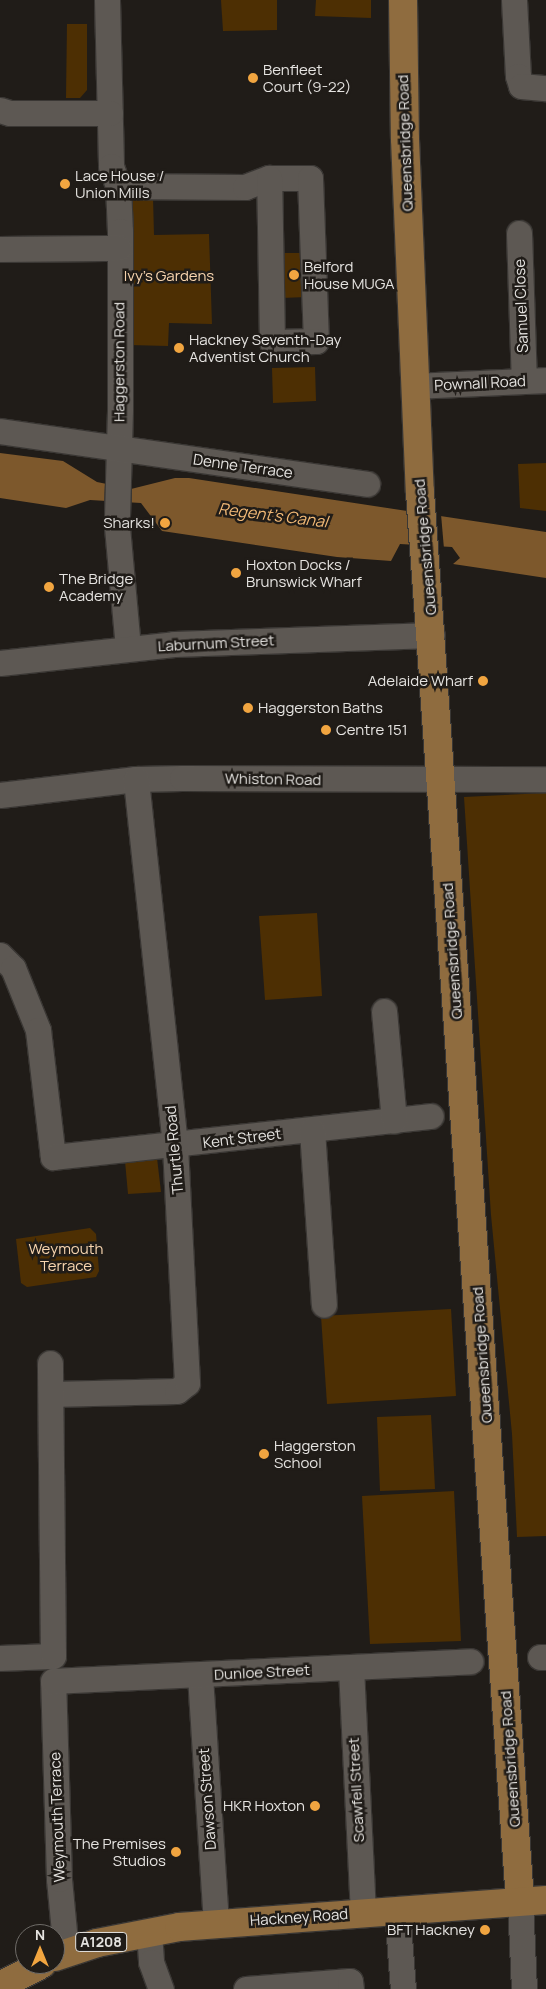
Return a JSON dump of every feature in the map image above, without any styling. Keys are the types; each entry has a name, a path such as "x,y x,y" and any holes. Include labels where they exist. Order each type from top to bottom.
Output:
{"main road":[{"name":"Queensbridge Road","path":"403,0 405,139 414,386 421,497 431,606 440,780 533,1900"},
{"name":"Hackney Road","path":"65,1954 149,1932 216,1922 533,1900"},
{"path":"10,1984 26,1974"}],"street":[{"name":"Haggerston Road","path":"107,0 111,166 118,186 119,481 116,521 128,648"},
{"path":"514,0 518,76 521,86 546,88"},
{"path":"0,110 10,113 110,113"},
{"path":"118,186 245,187 269,178 310,178 316,341 272,342 269,178"},
{"name":"Samuel Close","path":"519,233 535,380"},
{"path":"0,249 119,248"},
{"name":"Pownall Road","path":"414,386 535,380"},
{"name":"Denne Terrace","path":"0,431 118,450 367,484"},
{"name":"Laburnum Street","path":"0,663 128,648 432,634"},
{"name":"Whiston Road","path":"0,795 136,780 546,779"},
{"name":"Thurtle Road","path":"51,1394 177,1391 187,1383 175,1145 136,780"},
{"name":"Kent Street","path":"1,954 13,968 38,1030 52,1157 431,1116"},
{"path":"384,1011 394,1121"},
{"path":"312,1130 324,1306"},
{"path":"0,1658 53,1656 50,1363"},
{"name":"Dunloe Street","path":"53,1681 200,1676 471,1661"},
{"name":"Scawfell Street","path":"351,1668 363,1913"},
{"name":"Dawson Street","path":"200,1676 216,1922"},
{"name":"Weymouth Terrace","path":"53,1681 60,1924"},
{"path":"524,1989 533,1900"},
{"path":"397,1910 403,1989"},
{"path":"149,1932 151,1962 162,1989"},
{"path":"246,1989 350,1981 351,1989"}],"green space":[{"path":"221,0 277,0 277,30 223,31"},
{"path":"316,0 371,0 371,18 315,16"},
{"path":"67,24 87,24 87,90 80,98 66,98"},
{"name":"Ivy's Gardens","path":"128,197 153,197 154,235 209,234 212,324 169,323 168,346 129,345"},
{"name":"Belford House MUGA","path":"280,253 306,253 307,297 281,298"},
{"path":"315,367 316,401 273,403 272,368"},
{"path":"546,463 546,511 520,508 518,464"},
{"path":"546,793 546,1536 517,1537 512,1434 491,1215 464,797"},
{"path":"317,913 322,996 265,1000 259,916"},
{"path":"157,1158 161,1192 128,1194 125,1161"},
{"name":"Weymouth Terrace","path":"90,1228 96,1234 99,1271 96,1277 27,1287 21,1283 16,1239"},
{"path":"451,1309 456,1396 327,1404 321,1316"},
{"path":"431,1415 435,1489 380,1491 377,1417"},
{"path":"454,1491 461,1641 370,1644 362,1496"}],"water":[{"name":"Regent's Canal","path":"0,453 63,461 97,482 131,489 175,478 189,478 546,532 546,578 453,564 460,558 452,547 400,544 391,561 337,557 162,531 141,503 90,500 66,508 0,498"}],"pier":[{"path":"408,509 441,514 444,549 410,547"}],"place":[{"name":"Benfleet Court (9-22)","path":"253,78"},
{"name":"Lace House / Union Mills","path":"65,184"},
{"name":"Belford House MUGA","path":"294,275"},
{"name":"Hackney Seventh-Day Adventist Church","path":"179,348"},
{"name":"Sharks!","path":"165,523"},
{"name":"Hoxton Docks / Brunswick Wharf","path":"236,573"},
{"name":"The Bridge Academy","path":"49,587"},
{"name":"Adelaide Wharf","path":"483,681"},
{"name":"Haggerston Baths","path":"248,708"},
{"name":"Centre 151","path":"326,730"},
{"name":"Haggerston School","path":"264,1454"},
{"name":"HKR Hoxton","path":"315,1806"},
{"name":"The Premises Studios","path":"176,1852"},
{"name":"BFT Hackney","path":"485,1930"}]}
